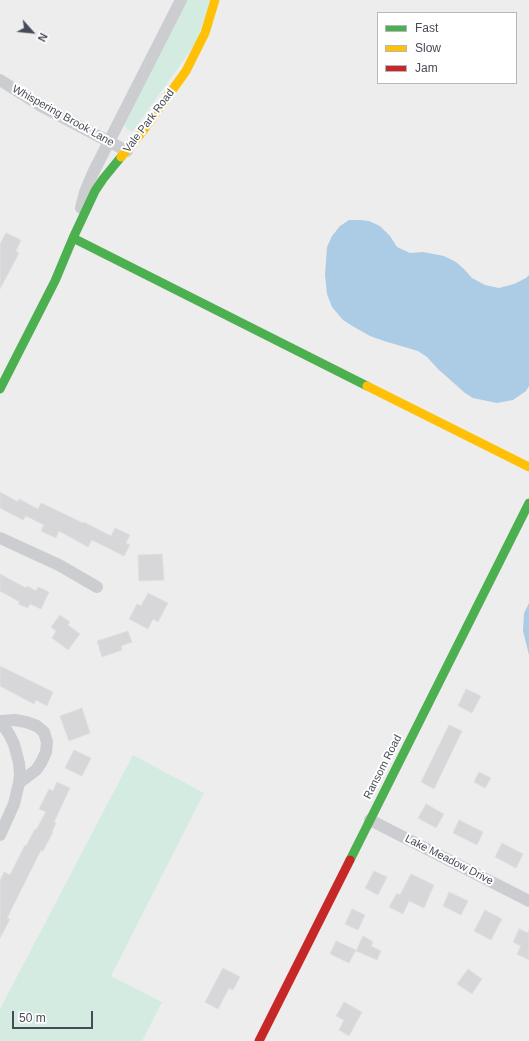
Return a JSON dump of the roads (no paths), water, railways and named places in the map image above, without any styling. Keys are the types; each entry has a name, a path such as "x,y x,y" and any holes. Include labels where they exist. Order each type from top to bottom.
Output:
{"street":[{"name":"Vale Park Road","path":"73,238 85,192 93,173 181,0"},
{"name":"Vale Park Road","path":"0,389 56,281 73,238 95,192 103,179 142,132 186,71 205,33 215,0"},
{"name":"Whispering Brook Lane","path":"0,80 41,106 127,151"},
{"path":"73,238 529,467"},
{"name":"Ransom Road","path":"259,1041 529,503"},
{"path":"0,538 59,565 97,587"},
{"path":"0,835 12,809 19,783 19,763 14,744 0,721 15,720 26,722 37,726 44,732 47,742 46,752 41,763 36,770 19,783"},
{"name":"Lake Meadow Drive","path":"370,820 529,901"}],"water":[{"path":"349,220 369,221 380,226 390,236 397,247 410,253 423,252 444,256 456,262 472,278 485,285 499,288 514,284 529,275 529,386 526,391 513,400 497,403 473,398 465,393 427,357 418,351 370,336 343,320 332,307 327,294 325,275 327,247 332,236 340,226"},
{"path":"529,603 529,655 523,631 524,613"}]}
